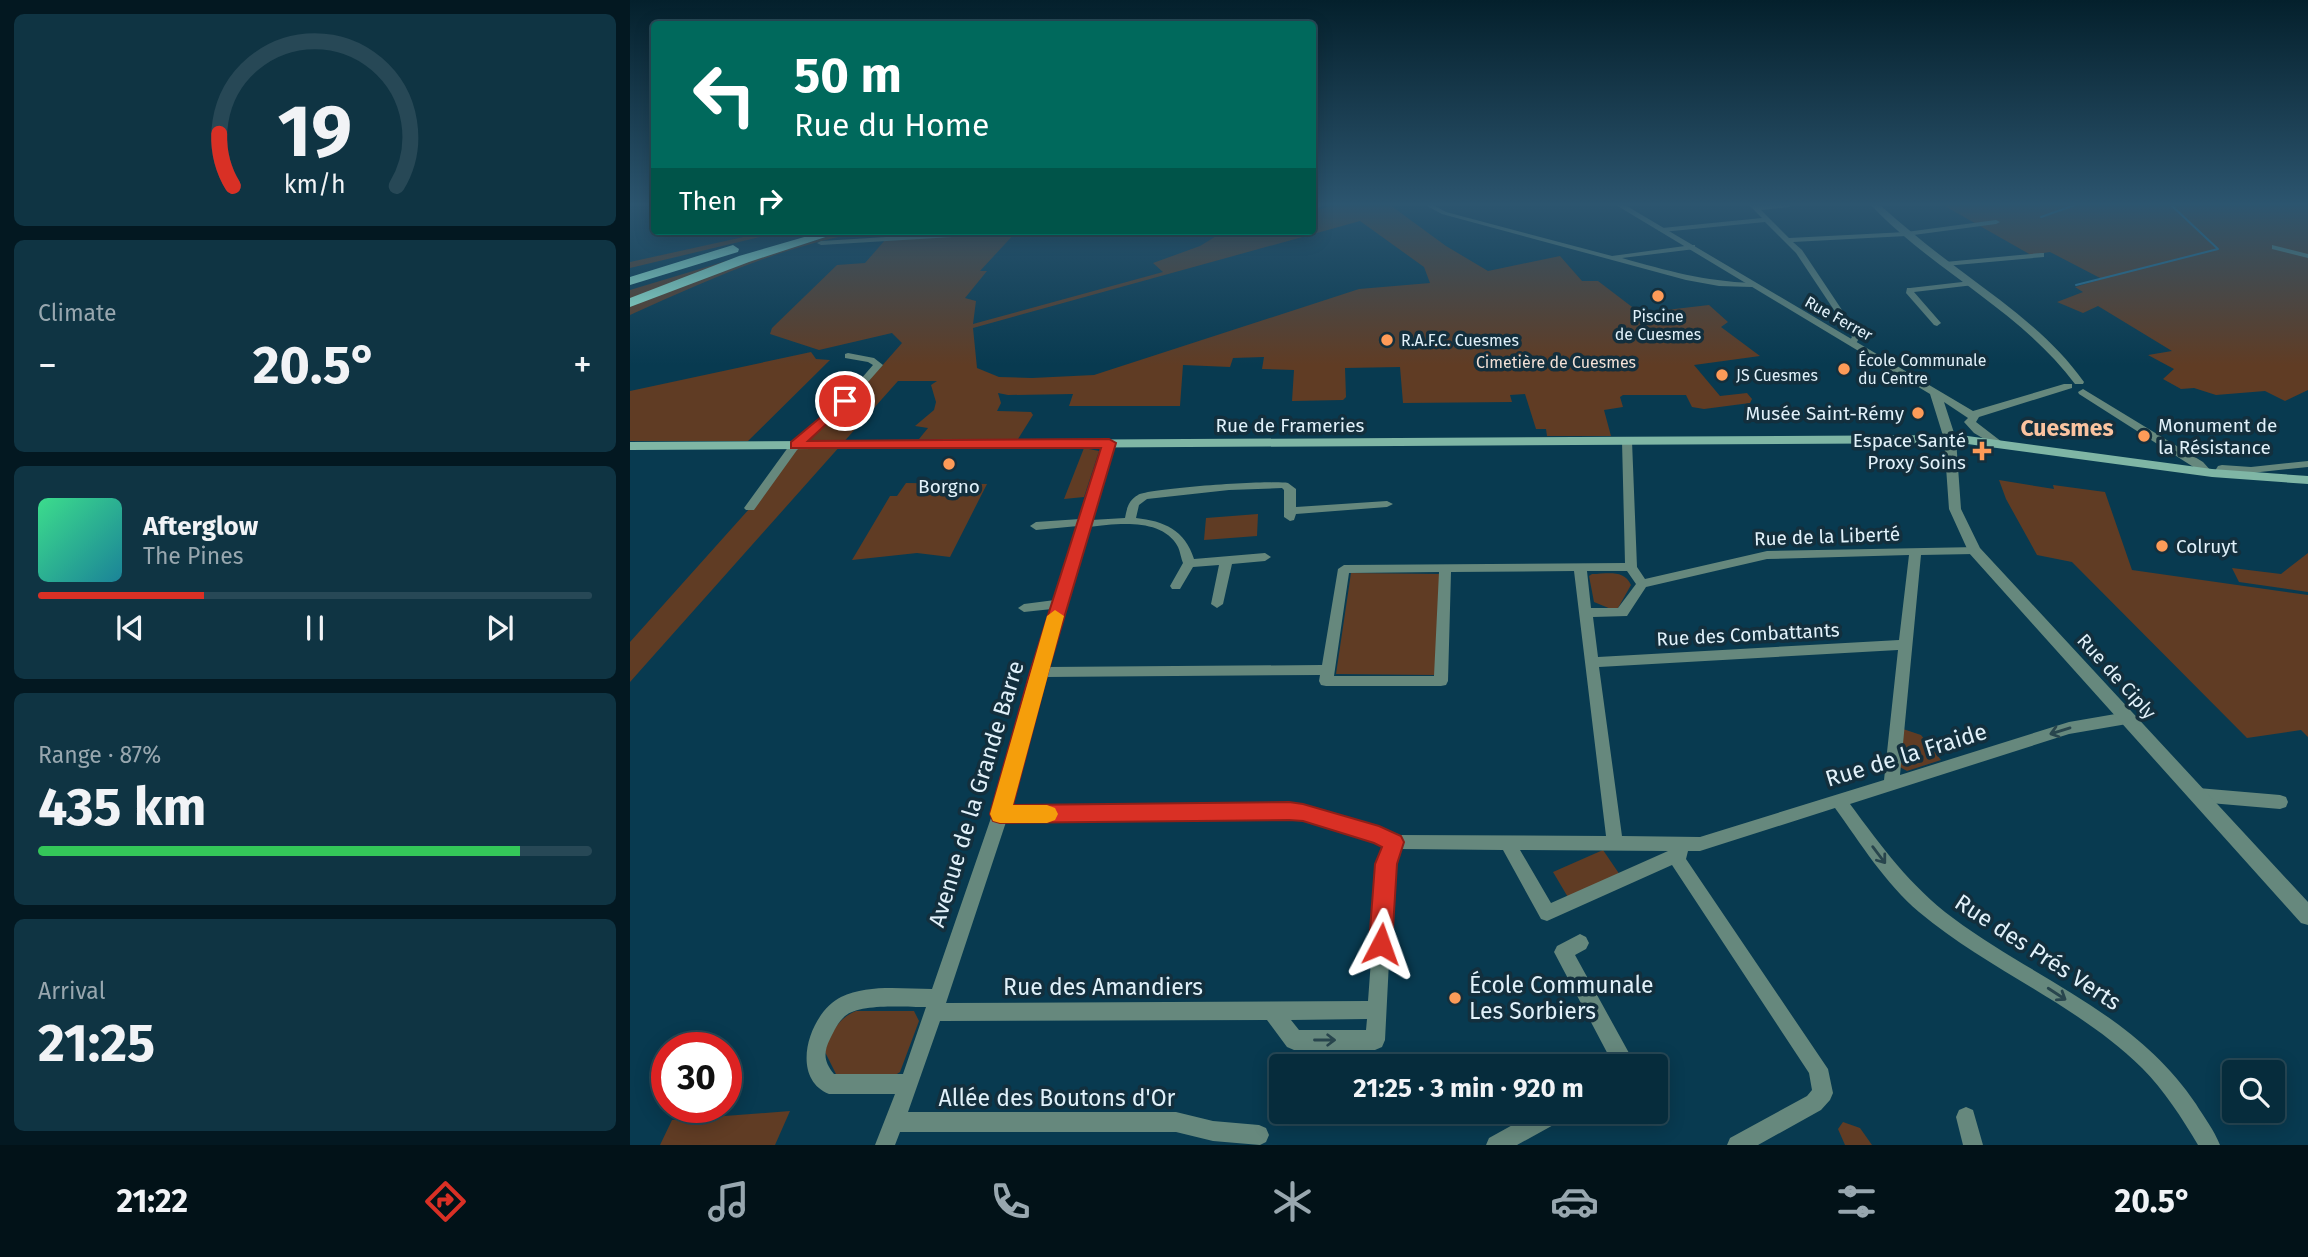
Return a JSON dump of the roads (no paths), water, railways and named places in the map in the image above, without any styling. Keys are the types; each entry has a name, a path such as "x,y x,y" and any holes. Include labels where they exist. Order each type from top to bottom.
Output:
{"highway":[{"path":"630,270 677,258"},
{"path":"630,281 704,258"},
{"path":"630,287 721,258"},
{"path":"630,303 746,258"}],"main road":[{"name":"Rue de Frameries","path":"630,446 1955,439 2187,464 2212,473 2308,480"}],"street":[{"path":"1614,258 1701,281 1752,285"},
{"name":"Rue Ferrer","path":"1710,258 1935,391 1969,418 1978,431 1996,442"},
{"path":"1802,258 1856,337 1852,343"},
{"path":"1938,258 2047,342 2083,390 2187,464"},
{"path":"1945,264 2004,258"},
{"path":"1937,323 1910,290 1970,283"},
{"path":"750,508 796,445 841,405 878,365 871,360 848,356"},
{"path":"1943,415 1969,418 2083,390"},
{"path":"1935,391 1955,439 1969,418"},
{"name":"Rue de Ciply","path":"1955,439 1949,446 1955,509 1974,550 2308,916"},
{"path":"1586,612 1622,613 1642,584 1631,567 1627,441"},
{"name":"Avenue de la Grande Barre","path":"885,1145 909,1084 1000,814 1039,672 1109,443"},
{"path":"2212,473 2222,468 2251,470 2308,464"},
{"path":"1130,519 1134,503 1144,496 1229,487 1289,486 1290,514 1387,504"},
{"path":"1036,526 1130,519 1160,526 1178,536 1184,544 1189,563 1176,586"},
{"name":"Rue de la Liberté","path":"1642,584 1767,555 1974,550"},
{"path":"1891,785 1915,552"},
{"path":"1189,563 1265,558"},
{"path":"1217,604 1226,561"},
{"path":"1445,569 1441,681 1326,681 1344,569 1631,567"},
{"path":"1580,568 1615,842"},
{"path":"1024,608 1059,604"},
{"name":"Rue des Combattants","path":"1593,662 1905,645"},
{"path":"1039,672 1328,670"},
{"name":"Rue de la Fraide","path":"1507,842 1547,913 1700,845 2069,728 2127,718"},
{"path":"2198,795 2280,802"},
{"name":"Rue des Prés Verts","path":"1838,800 1898,880 1924,905 2101,1023 2140,1053 2174,1088 2210,1145"},
{"name":"Rue de la Fraide","path":"1000,814 1289,811 1394,842 1615,842 1700,845"},
{"path":"1272,1011 1294,1040 1374,1040 1386,864 1394,842"},
{"path":"1675,856 1818,1069 1823,1081 1823,1093 1814,1103 1737,1145"},
{"path":"1580,943 1563,952 1619,1054"},
{"path":"909,1084 829,1084 822,1076 814,1056 815,1046 832,1016 847,1003 935,1005"},
{"name":"Rue des Amandiers","path":"935,1005 1272,1011 1377,1010"},
{"path":"1966,1117 1973,1145"},
{"name":"Allée des Boutons d'Or","path":"895,1122 1176,1122 1213,1131 1259,1135"},
{"path":"1496,1145 1535,1124"}],"waterway":[{"path":"2076,285 2181,258"}],"place":[{"name":"Piscine de Cuesmes","path":"1658,296"},
{"name":"R.A.F.C. Cuesmes","path":"1387,340"},
{"name":"École Communale du Centre","path":"1844,369"},
{"name":"JS Cuesmes","path":"1722,375"},
{"name":"Musée Saint-Rémy","path":"1918,413"},
{"name":"Monument de la Résistance","path":"2144,436"},
{"name":"Espace Santé Proxy Soins","path":"1982,451"},
{"name":"Borgno","path":"949,464"},
{"name":"Colruyt","path":"2162,546"},
{"name":"École Communale Les Sorbiers","path":"1455,998"}],"district":[{"name":"Cuesmes","path":"2067,428"}],"park label":[{"name":"Cimetière de Cuesmes","path":"1556,362"}]}
